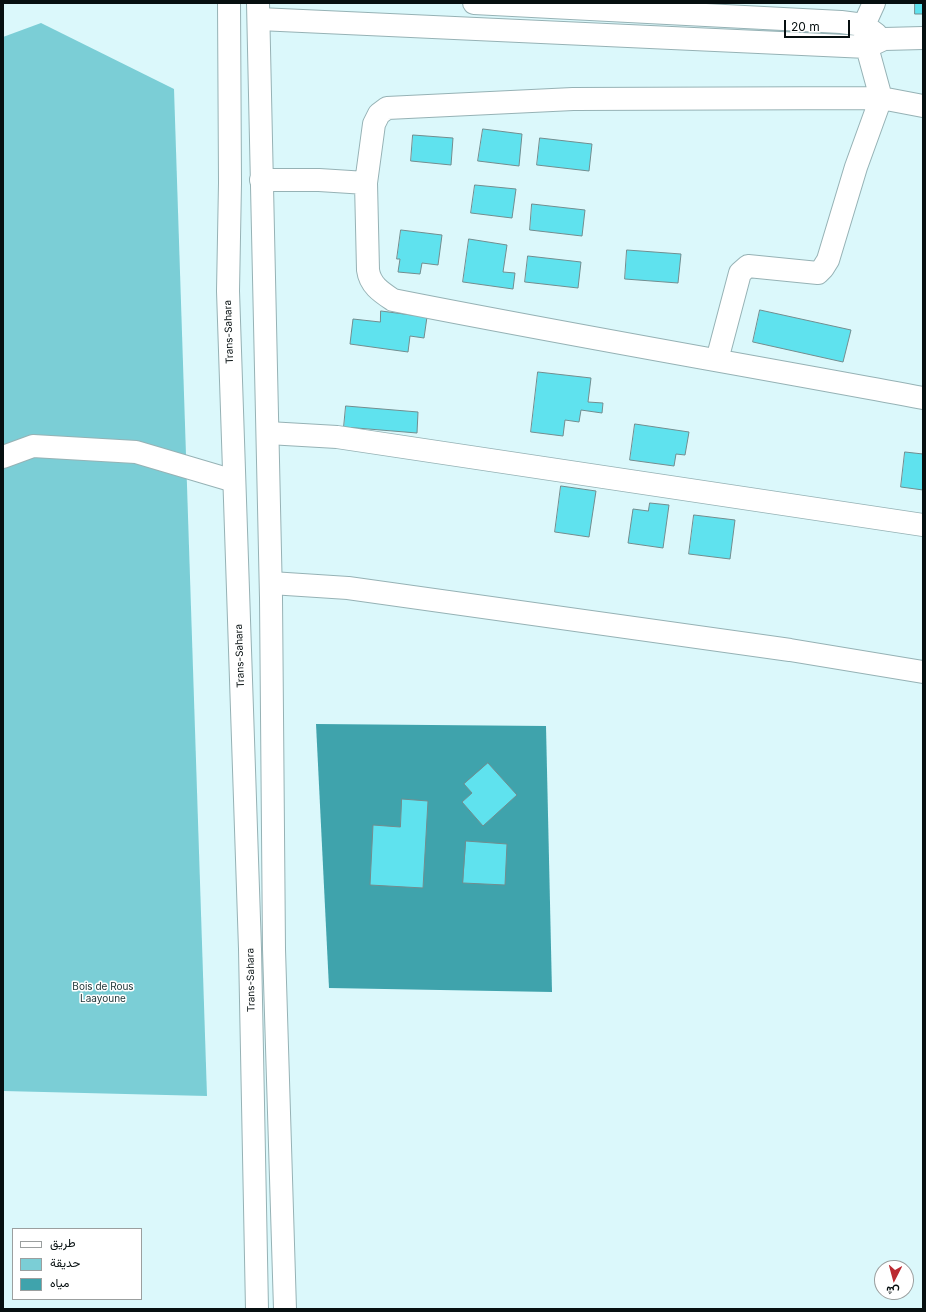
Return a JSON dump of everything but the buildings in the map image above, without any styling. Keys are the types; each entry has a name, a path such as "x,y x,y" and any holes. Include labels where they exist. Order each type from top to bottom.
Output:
{"main road":[{"name":"Trans-Sahara","path":"229,3 230,183 228,291 250,949 257,1309"},
{"path":"474,3 840,22 864,25"},
{"path":"864,25 874,3"},
{"path":"285,1309 274,949 271,591 258,11 875,43 923,38"},
{"path":"717,360 740,273 748,266 818,272 823,268 828,260 856,167 881,98 875,43 864,25"},
{"path":"923,106 881,98 574,99 387,108 379,114 374,124 366,183 369,278 380,291 393,300 550,331 923,398"},
{"path":"261,180 319,180 366,183"},
{"path":"268,433 337,437 923,525"},
{"path":"3,457 33,446 136,452 234,481"},
{"path":"237,558 254,555 270,560"},
{"path":"238,596 254,600 271,591 348,588 790,650 923,672"}],"green space":[{"name":"Bois de Rous Laayoune","path":"41,23 174,89 207,1096 3,1091 3,37"}],"water":[{"path":"316,724 546,726 552,992 329,988"}]}
